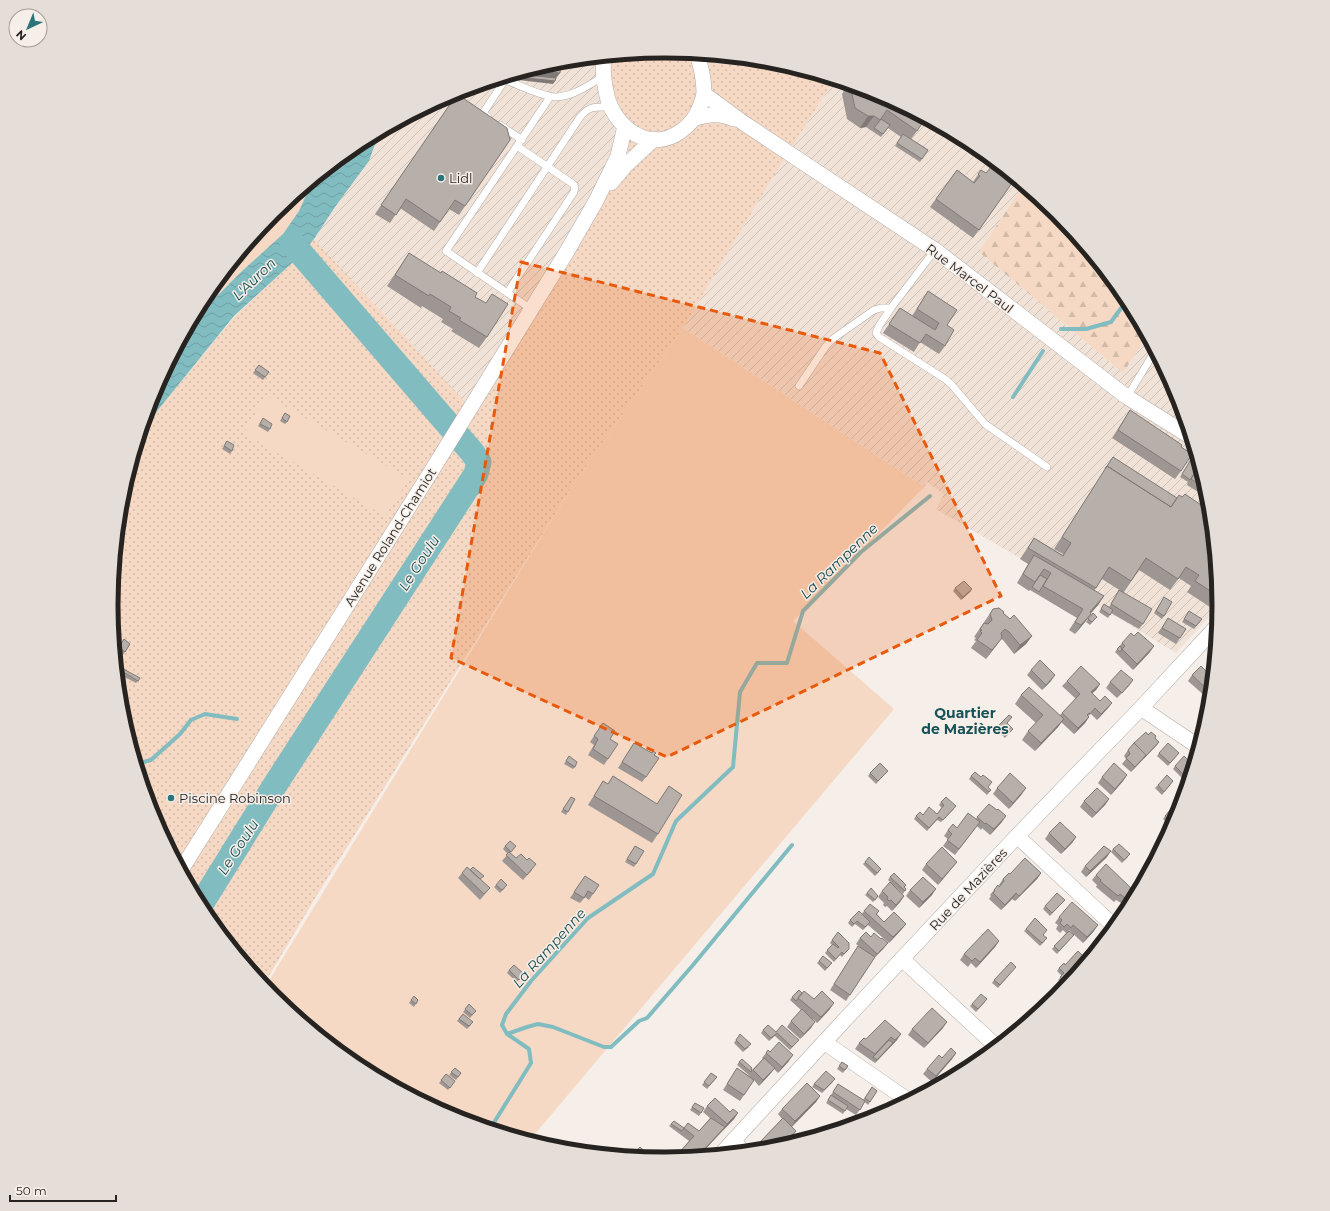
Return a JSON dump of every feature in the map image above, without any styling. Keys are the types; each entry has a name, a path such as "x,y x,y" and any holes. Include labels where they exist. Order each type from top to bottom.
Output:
{"street":[{"path":"604,62 604,81 610,107 624,126 634,134 645,139 654,139 667,138 677,133 688,126 695,118 704,94 702,74 698,59"},
{"name":"Rue Marcel Paul","path":"704,94 745,124 934,250 1126,396 1184,432"},
{"name":"Rue Marcel Paul","path":"695,118 710,114 723,115 745,124"},
{"name":"Avenue Roland-Chamiot","path":"184,866 449,443 596,201 618,156 624,126"},
{"name":"Avenue Roland-Chamiot","path":"596,201 626,165 654,139"},
{"name":"Rue de Mazières","path":"726,1149 1017,836 1211,633"},
{"path":"1141,708 1195,744"},
{"path":"1017,836 1111,923"},
{"path":"902,959 993,1043"},
{"path":"824,1042 906,1097"}],"lane":[{"path":"508,81 550,97 564,96 575,92 604,76"},
{"path":"503,83 483,113 522,140"},
{"path":"531,309 446,251 550,97"},
{"path":"477,273 586,110 595,107 610,107"},
{"path":"507,293 574,192 575,188 573,184 517,146"},
{"path":"934,250 891,308 876,333 879,337 945,379 985,424 1047,468"},
{"path":"799,386 826,346 834,338 874,310 891,308"},
{"path":"1126,396 1152,356"},
{"path":"736,1138 744,1147"}],"highlighted area":[{"path":"521,262 880,353 1001,596 667,757 451,658"}],"shaded area":[{"path":"605,62 618,119 618,156 470,408 314,239 335,207 369,161 376,140 423,114 455,100 489,87 523,77 558,69"},
{"path":"831,84 875,100 907,114 939,131 960,144 958,147 1003,175 1020,189 979,252 1123,373 1144,341 1171,396 1183,430 1194,464 1208,534 1211,570 1212,614 1176,653 936,509 944,494 927,482 924,487 683,328 770,182"}],"green space":[{"path":"629,59 701,59 772,69 831,84 770,182 683,328 575,482 314,900 266,980 231,939 210,910 174,848 159,815 147,781 136,747 128,712 122,677 119,641 119,570 122,534 128,499 136,464 149,423 158,410 235,316 302,254 314,239 470,407 618,156 618,119 605,62"},
{"path":"959,144 969,150 1001,174 958,146"},
{"path":"1020,189 1052,218 1077,245 1120,301 1139,332 1144,341 1123,373 979,252"},
{"path":"308,191 303,202 299,199"},
{"path":"299,199 303,202 287,229 276,241 225,287 202,315 231,272 253,245 278,218"},
{"path":"683,328 924,487 793,621 894,709 533,1136 489,1124 455,1111 423,1097 391,1080 332,1040 304,1017 268,982 575,482"},
{"path":"266,395 409,479 385,516 244,433"}],"water":[{"name":"L'Auron","path":"376,140 369,161 302,254 234,316 158,410 149,423 159,396 174,363 199,319 214,299 283,234 299,211 308,191 332,171"}],"building":[{"path":"560,69 560,73 548,71"},
{"path":"530,75 556,78 555,81 522,77"},
{"path":"851,91 907,114 923,122 917,131 887,110 880,120 874,116 868,116 855,108"},
{"name":"Lidl","path":"462,97 507,128 510,140 465,206 455,200 440,222 406,199 396,215 381,205 452,101"},
{"path":"881,119 890,125 883,134 874,128"},
{"path":"903,134 928,150 922,159 897,143"},
{"path":"991,167 1012,183 979,230 936,199 957,170 974,183 980,176 978,174 981,170 986,173"},
{"path":"409,253 441,273 442,271 477,293 475,297 486,303 492,294 508,304 487,337 459,320 461,318 449,311 451,307 430,294 429,296 395,275"},
{"path":"928,291 957,310 947,325 954,330 945,346 926,334 920,343 889,324 900,308 935,330 939,323 917,309"},
{"path":"259,365 269,372 265,377 255,370"},
{"path":"1130,410 1182,445 1181,447 1190,453 1191,455 1181,471 1118,430"},
{"path":"285,413 290,416 287,422 282,418"},
{"path":"263,418 272,424 270,429 260,424"},
{"path":"227,441 234,445 232,451 224,446"},
{"path":"1113,457 1177,498 1171,507 1107,466"},
{"path":"1192,458 1196,471 1190,480 1182,474"},
{"path":"1107,466 1171,507 1179,495 1182,497 1185,494 1203,506 1208,534 1212,592 1195,581 1199,575 1186,567 1178,579 1146,558 1131,581 1109,567 1096,588 1028,548 1034,538 1063,556 1071,543 1062,537"},
{"path":"1196,471 1199,484 1191,479"},
{"path":"1034,555 1104,596 1081,625 1075,622 1083,609 1043,586 1051,573 1044,569 1035,582 1023,574"},
{"path":"1040,575 1047,579 1039,592 1032,587"},
{"path":"964,581 972,589 963,597 955,588"},
{"path":"1119,590 1152,609 1143,624 1111,604"},
{"path":"1164,597 1172,602 1164,616 1156,611"},
{"path":"1104,604 1113,610 1110,615 1101,609"},
{"path":"999,608 1010,619 1014,615 1032,636 1020,645 1005,629 1001,633 1002,638 992,650 977,640 982,633 980,631 982,630 980,629 984,623 988,624 992,620 990,614 993,609"},
{"path":"1189,611 1202,619 1196,626 1184,619"},
{"path":"1093,613 1097,617 1092,622 1088,619"},
{"path":"1168,618 1186,629 1180,638 1162,628"},
{"path":"1138,632 1154,646 1137,664 1122,649 1125,646 1122,643 1131,633 1134,636"},
{"path":"124,639 130,644 125,652 119,646"},
{"path":"1120,646 1122,649 1120,652 1117,649"},
{"path":"1040,660 1055,675 1046,685 1031,670"},
{"path":"1081,666 1100,684 1091,692 1100,701 1105,696 1112,703 1101,714 1095,708 1090,714 1089,713 1087,715 1089,717 1078,728 1062,713 1080,694 1067,681"},
{"path":"1201,666 1208,673 1206,688 1192,675"},
{"path":"121,668 140,678 138,681 121,671"},
{"path":"1121,670 1133,680 1122,693 1110,682"},
{"path":"1029,687 1064,719 1041,743 1028,731 1043,715 1021,695"},
{"path":"1009,715 1012,717 1007,723 1013,729 1007,735 998,726"},
{"path":"603,723 615,731 610,739 618,744 608,759 593,749 598,739 594,736"},
{"path":"1146,732 1148,735 1151,732 1156,736 1155,738 1159,742 1144,758 1146,755 1134,743"},
{"path":"634,743 652,753 653,751 656,753 654,755 659,758 646,777 622,762"},
{"path":"1134,743 1146,755 1135,767 1126,758 1130,754 1128,750"},
{"path":"1168,743 1179,753 1170,763 1159,753"},
{"path":"569,756 577,762 575,767 566,761"},
{"path":"1184,756 1189,761 1185,776 1175,766"},
{"path":"880,763 888,771 878,781 870,773"},
{"path":"1114,763 1127,775 1115,789 1102,777"},
{"path":"975,772 981,777 983,775 992,782 988,787 991,790 989,792 971,776"},
{"path":"1010,773 1026,788 1013,803 997,788"},
{"path":"1167,775 1173,781 1164,792 1158,785"},
{"path":"613,776 657,804 669,786 682,795 658,834 594,796 603,781 608,784"},
{"path":"1097,788 1109,799 1096,813 1084,801"},
{"path":"571,797 575,799 568,812 563,809"},
{"path":"946,797 956,806 943,820 939,817 929,828 916,816 920,812 923,815 929,807 937,814 944,805 941,802"},
{"path":"989,804 1006,816 994,829 977,817"},
{"path":"1170,810 1172,812 1169,820 1165,816"},
{"path":"968,813 980,822 959,849 947,840 952,834 948,830 953,824 957,828"},
{"path":"1060,822 1076,837 1065,849 1049,833"},
{"path":"510,841 516,846 511,852 505,846"},
{"path":"1119,844 1130,854 1124,860 1113,849"},
{"path":"635,846 644,851 636,864 627,859"},
{"path":"1104,846 1111,851 1090,871 1085,866"},
{"path":"942,847 957,862 942,879 926,864"},
{"path":"509,852 516,858 521,854 527,860 529,858 536,864 527,875 506,855"},
{"path":"869,857 881,869 877,873 865,862"},
{"path":"1025,858 1041,873 1019,896 1016,893 1005,905 993,893 995,891 994,890 998,885 999,887 1004,881 1003,879 1009,873 1010,874"},
{"path":"1106,864 1132,889 1125,898 1120,894 1118,896 1100,881 1101,880 1096,875"},
{"path":"467,867 490,888 484,894 462,873"},
{"path":"473,867 484,876 480,879 470,870"},
{"path":"894,873 906,885 904,887 906,889 905,891 890,877"},
{"path":"585,876 599,885 593,894 588,891 584,898 574,892"},
{"path":"923,877 936,889 923,902 910,890"},
{"path":"501,879 507,885 502,890 496,885"},
{"path":"890,882 904,896 896,905 891,900 889,901 887,899 888,897 882,891"},
{"path":"871,888 878,896 875,900 867,893"},
{"path":"1057,893 1065,900 1052,913 1045,906"},
{"path":"1072,902 1098,925 1087,937 1073,925 1071,928 1067,924 1064,927 1060,923 1062,920 1059,917"},
{"path":"870,904 879,911 876,914 884,922 894,912 906,924 893,937 864,911"},
{"path":"859,911 870,922 865,927 857,921 854,924 850,920"},
{"path":"1035,918 1047,930 1043,935 1047,938 1042,943 1026,929"},
{"path":"988,929 999,941 980,962 975,958 972,961 964,954"},
{"path":"1069,931 1074,935 1059,951 1054,946"},
{"path":"838,932 849,943 849,949 844,954 842,952 836,959 827,950 833,944 838,948 839,947 832,940"},
{"path":"866,932 871,937 874,933 888,943 877,954 860,938"},
{"path":"858,946 875,957 850,995 834,984"},
{"path":"1078,951 1083,956 1064,980 1060,977 1064,973 1059,968 1064,963 1065,965"},
{"path":"823,956 832,963 827,968 819,961"},
{"path":"1011,962 1016,967 1000,985 994,980"},
{"path":"514,965 524,974 519,980 509,970"},
{"path":"799,990 802,993 796,1001 792,997"},
{"path":"804,991 814,999 822,991 834,1003 821,1017 798,998"},
{"path":"981,994 987,999 978,1009 972,1004"},
{"path":"414,996 418,1000 416,1004 411,1000"},
{"path":"469,1004 476,1011 472,1015 465,1009"},
{"path":"932,1008 947,1022 928,1043 912,1029"},
{"path":"802,1009 815,1022 804,1034 791,1021"},
{"path":"463,1014 473,1022 469,1026 459,1019"},
{"path":"885,1020 901,1034 895,1040 891,1037 875,1054 859,1043 864,1038 866,1039"},
{"path":"768,1025 776,1032 782,1025 799,1040 792,1047 777,1033 771,1038 763,1030"},
{"path":"740,1034 751,1044 745,1049 736,1040"},
{"path":"889,1040 893,1043 877,1060 873,1057"},
{"path":"779,1042 793,1055 782,1067 766,1053 768,1050 770,1052"},
{"path":"951,1048 956,1053 936,1076 927,1069 939,1055 942,1058"},
{"path":"764,1058 775,1068 763,1080 753,1070"},
{"path":"742,1059 752,1068 751,1072 739,1062"},
{"path":"842,1062 848,1066 845,1070 839,1066"},
{"path":"455,1068 461,1073 458,1077 451,1072"},
{"path":"737,1068 754,1080 744,1095 727,1084"},
{"path":"826,1071 835,1079 824,1090 814,1084"},
{"path":"711,1073 717,1077 709,1086 704,1082"},
{"path":"446,1074 455,1081 450,1088 441,1080"},
{"path":"807,1083 820,1096 795,1121 782,1109"},
{"path":"838,1084 865,1101 860,1110 833,1092"},
{"path":"872,1087 877,1091 870,1102 865,1098"},
{"path":"831,1095 848,1106 845,1111 828,1100"},
{"path":"715,1098 730,1112 733,1109 738,1113 727,1124 707,1106"},
{"path":"695,1103 704,1108 701,1113 692,1107"},
{"path":"711,1118 725,1127 702,1152 679,1153 694,1136 684,1128 688,1123 699,1131"},
{"path":"783,1118 796,1131 789,1138 762,1144 760,1142"},
{"path":"674,1121 684,1128 682,1131 671,1124"},
{"path":"640,1147 646,1152 636,1152"}],"waterway":[{"name":"Le Goulu","path":"204,900 275,785 476,474 479,462 292,243"},
{"name":"La Rampenne","path":"1061,329 1086,329 1111,322 1123,306"},
{"name":"La Rampenne","path":"1013,397 1043,351"},
{"name":"La Rampenne","path":"492,1125 531,1063 529,1049 507,1034 502,1025 506,1014 531,981 588,918 653,874 676,821 733,767 740,692 757,663 787,663 803,611 861,552 930,496"},
{"path":"141,763 151,760 180,734 191,720 205,714 237,719"},
{"path":"507,1034 538,1024 553,1027 604,1047 611,1047 639,1021 647,1018 693,965 792,845"}],"place":[{"name":"Lidl","path":"441,178"},
{"name":"Piscine Robinson","path":"171,798"}],"district":[{"name":"Quartier de Mazières","path":"965,722"}]}
